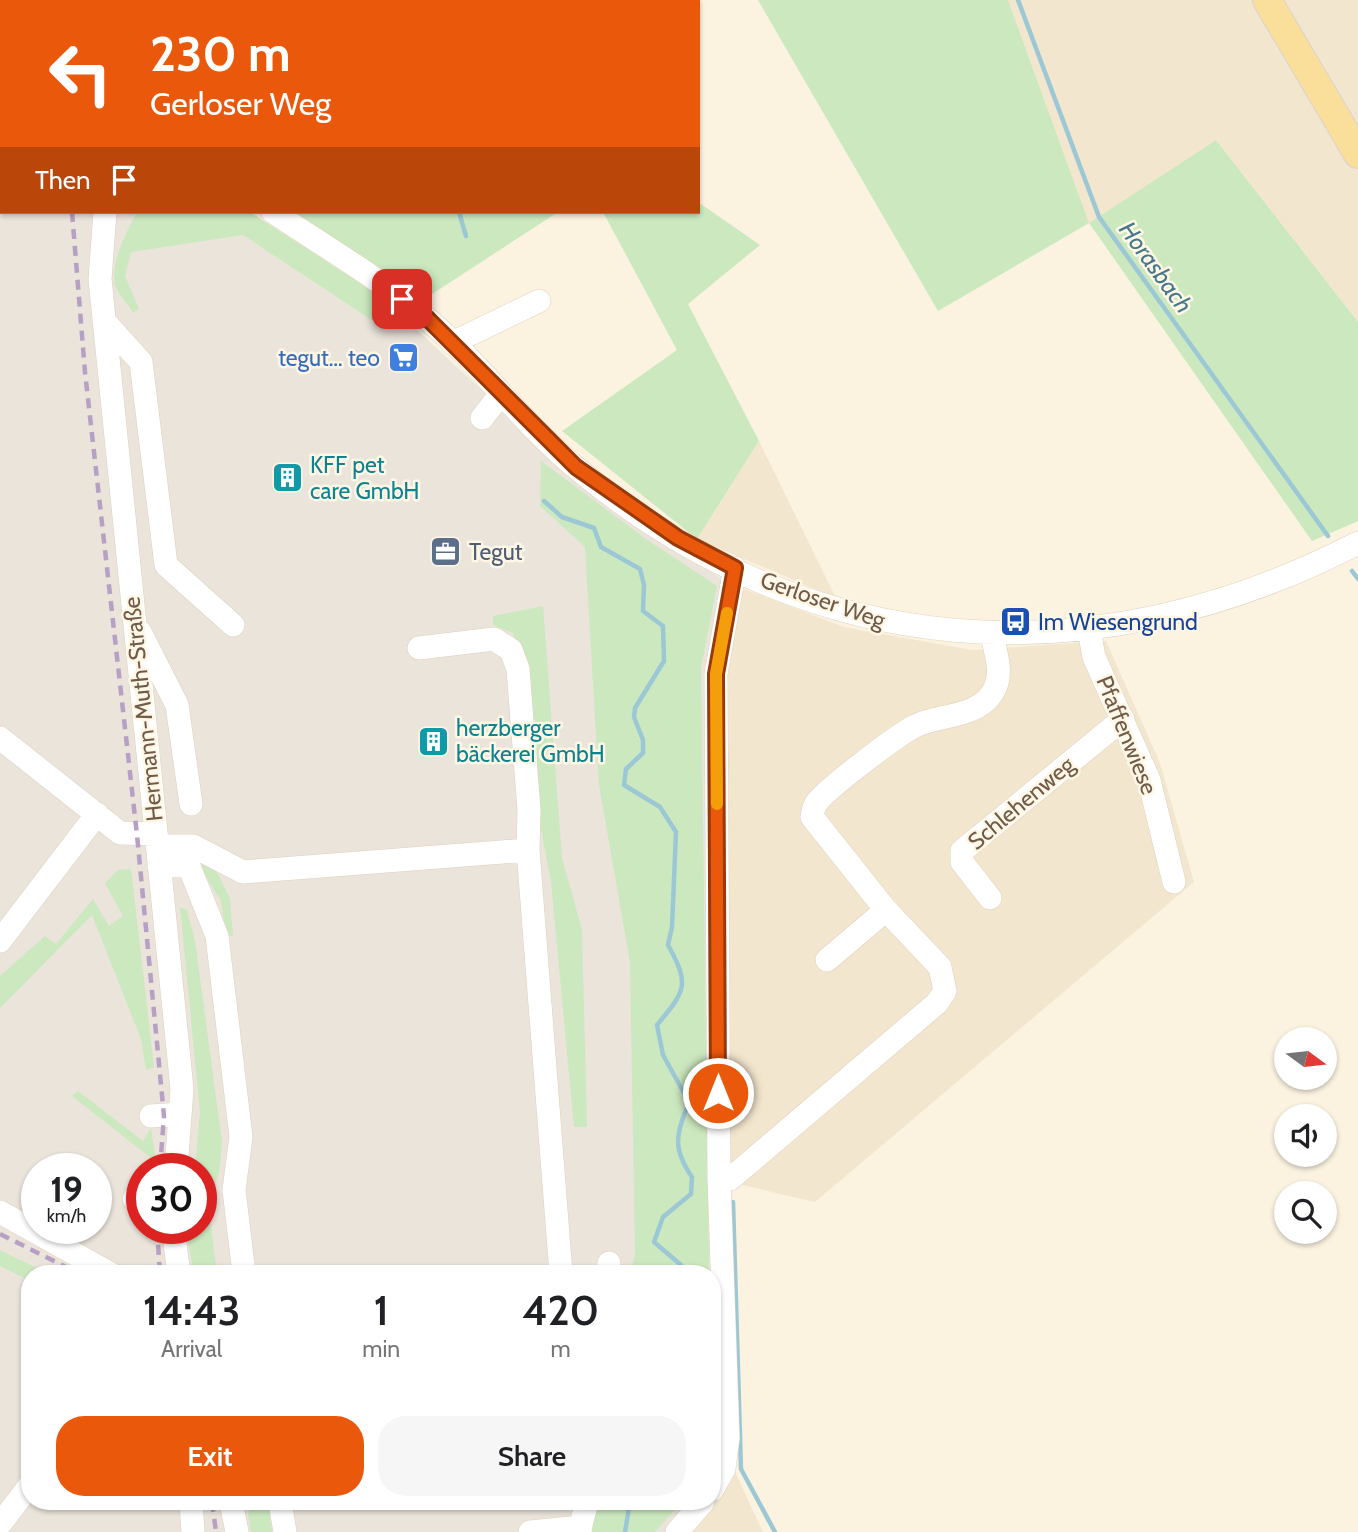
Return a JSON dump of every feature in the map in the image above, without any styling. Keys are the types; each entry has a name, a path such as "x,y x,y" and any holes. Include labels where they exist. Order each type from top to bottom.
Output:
{"main road":[{"path":"1267,0 1358,154"}],"street":[{"name":"Hermann-Muth-Straße","path":"105,214 100,279 103,321 182,1089 177,1153"},
{"name":"Hermann-Muth-Straße","path":"102,249 120,214"},
{"name":"Gerloser Weg","path":"276,214 402,299 452,343 576,467 678,538 735,568 811,601 862,617 926,629 992,635 1089,629 1164,615 1223,600 1279,579 1358,543"},
{"path":"452,343 539,301"},
{"path":"103,321 141,362 166,565 233,625"},
{"path":"482,418 501,394"},
{"path":"721,1474 729,1438 719,1177 716,674 735,568"},
{"path":"134,619 177,705 191,804"},
{"name":"Pfaffenwiese","path":"1089,629 1094,657 1149,780 1174,882"},
{"path":"719,1177 730,1179 937,1003 945,991 940,967 886,910 812,817 818,800 916,726 972,709 985,702 997,686 999,675 992,635"},
{"path":"419,648 494,639 511,650 518,669 529,810 528,850 560,1265"},
{"name":"Schlehenweg","path":"990,898 962,862 962,851 1123,719"},
{"path":"0,738 120,833 188,864 217,936 241,1137 234,1190 243,1265"},
{"path":"0,941 97,814"},
{"path":"157,849 193,846 243,873 528,850"},
{"path":"827,960 886,910"},
{"path":"151,1116 180,1114"},
{"path":"0,1212 95,1265"},
{"path":"175,1244 178,1265"},
{"path":"0,1524 21,1497"},
{"path":"192,1510 193,1532"},
{"path":"233,1510 237,1532"},
{"path":"281,1510 285,1532"},
{"path":"530,1532 580,1529 585,1510"},
{"path":"677,1532 696,1510"}],"shaded area":[{"path":"1008,0 1358,0 1358,322 1216,140 1089,223"},
{"path":"0,214 242,214 401,315 582,483 726,582 712,1178 719,1265 21,1265 21,1510 706,1510 687,1532 0,1532"},
{"path":"759,441 836,598 697,539"},
{"path":"726,582 844,627 972,650 1106,641 1160,763 1194,882 815,1202 712,1178"},
{"path":"721,1289 736,1474 721,1492"},
{"path":"736,1474 763,1532 687,1532 706,1510 721,1510 721,1492"}],"green space":[{"path":"758,0 1008,0 1089,223 938,311"},
{"path":"1216,140 1358,322 1358,521 1312,541 1089,223"},
{"path":"700,203 760,245 688,304 759,441 697,539 562,431 677,350 604,214 700,214"},
{"path":"136,214 253,214 394,305 399,318 382,327 243,235 131,252 125,276 139,309 133,313 116,288 114,276 120,247"},
{"path":"297,214 555,214 423,300"},
{"path":"541,461 646,539 717,586 701,668 709,1265 632,1265 635,1256 630,962 599,785 585,547 540,506"},
{"path":"543,606 562,858 582,930 587,1127 574,1127 551,882 537,807 525,670 513,633 493,625 493,616"},
{"path":"204,861 213,864 230,898 233,936 226,936 221,901 201,869"},
{"path":"131,869 154,1067 146,1070 141,1039 92,915 0,1008 0,976 45,936 56,944 93,899 109,926 123,916 105,883 118,870"},
{"path":"180,907 187,910 195,941 222,1142 217,1178 217,1153 196,1153 200,1112"},
{"path":"78,1091 143,1141 151,1128 155,1153 145,1153 72,1096"},
{"path":"189,1244 213,1244 216,1265 192,1265"},
{"path":"0,1250 31,1265 21,1265 21,1276 0,1266"},
{"path":"249,1510 269,1510 272,1532 251,1532"},
{"path":"596,1510 675,1510 655,1532 589,1532"}],"waterway":[{"name":"Horasbach","path":"1018,0 1099,217 1328,536"},
{"path":"460,214 466,236"},
{"path":"544,501 562,517 594,528 601,547 640,569 644,585 643,611 663,626 664,661 635,708 634,717 643,740 643,753 626,769 624,785 660,807 676,832 672,927 668,945 680,969 682,987 674,1003 657,1025 663,1055 689,1102 678,1141 681,1158 692,1177 691,1194 663,1217 654,1242 681,1265"},
{"path":"1352,571 1358,579"},
{"path":"733,1202 741,1469 775,1532"},
{"path":"625,1532 629,1510"}],"railway":[{"path":"72,214 85,372 137,835 164,1116 161,1153"},
{"path":"0,1234 62,1265"},
{"path":"158,1244 159,1265"},
{"path":"213,1510 216,1532"}],"slow traffic":[{"path":"717,804 716,674 727,613"}],"place":[{"name":"tegut… teo","path":"403,358"},
{"name":"KFF pet care GmbH","path":"287,478"},
{"name":"Tegut","path":"446,552"},
{"name":"Im Wiesengrund","path":"1015,622"},
{"name":"herzberger bäckerei GmbH","path":"433,741"}],"route":[{"path":"402,299 428,319 576,467 678,538 735,568 716,674 718,1093"}]}
